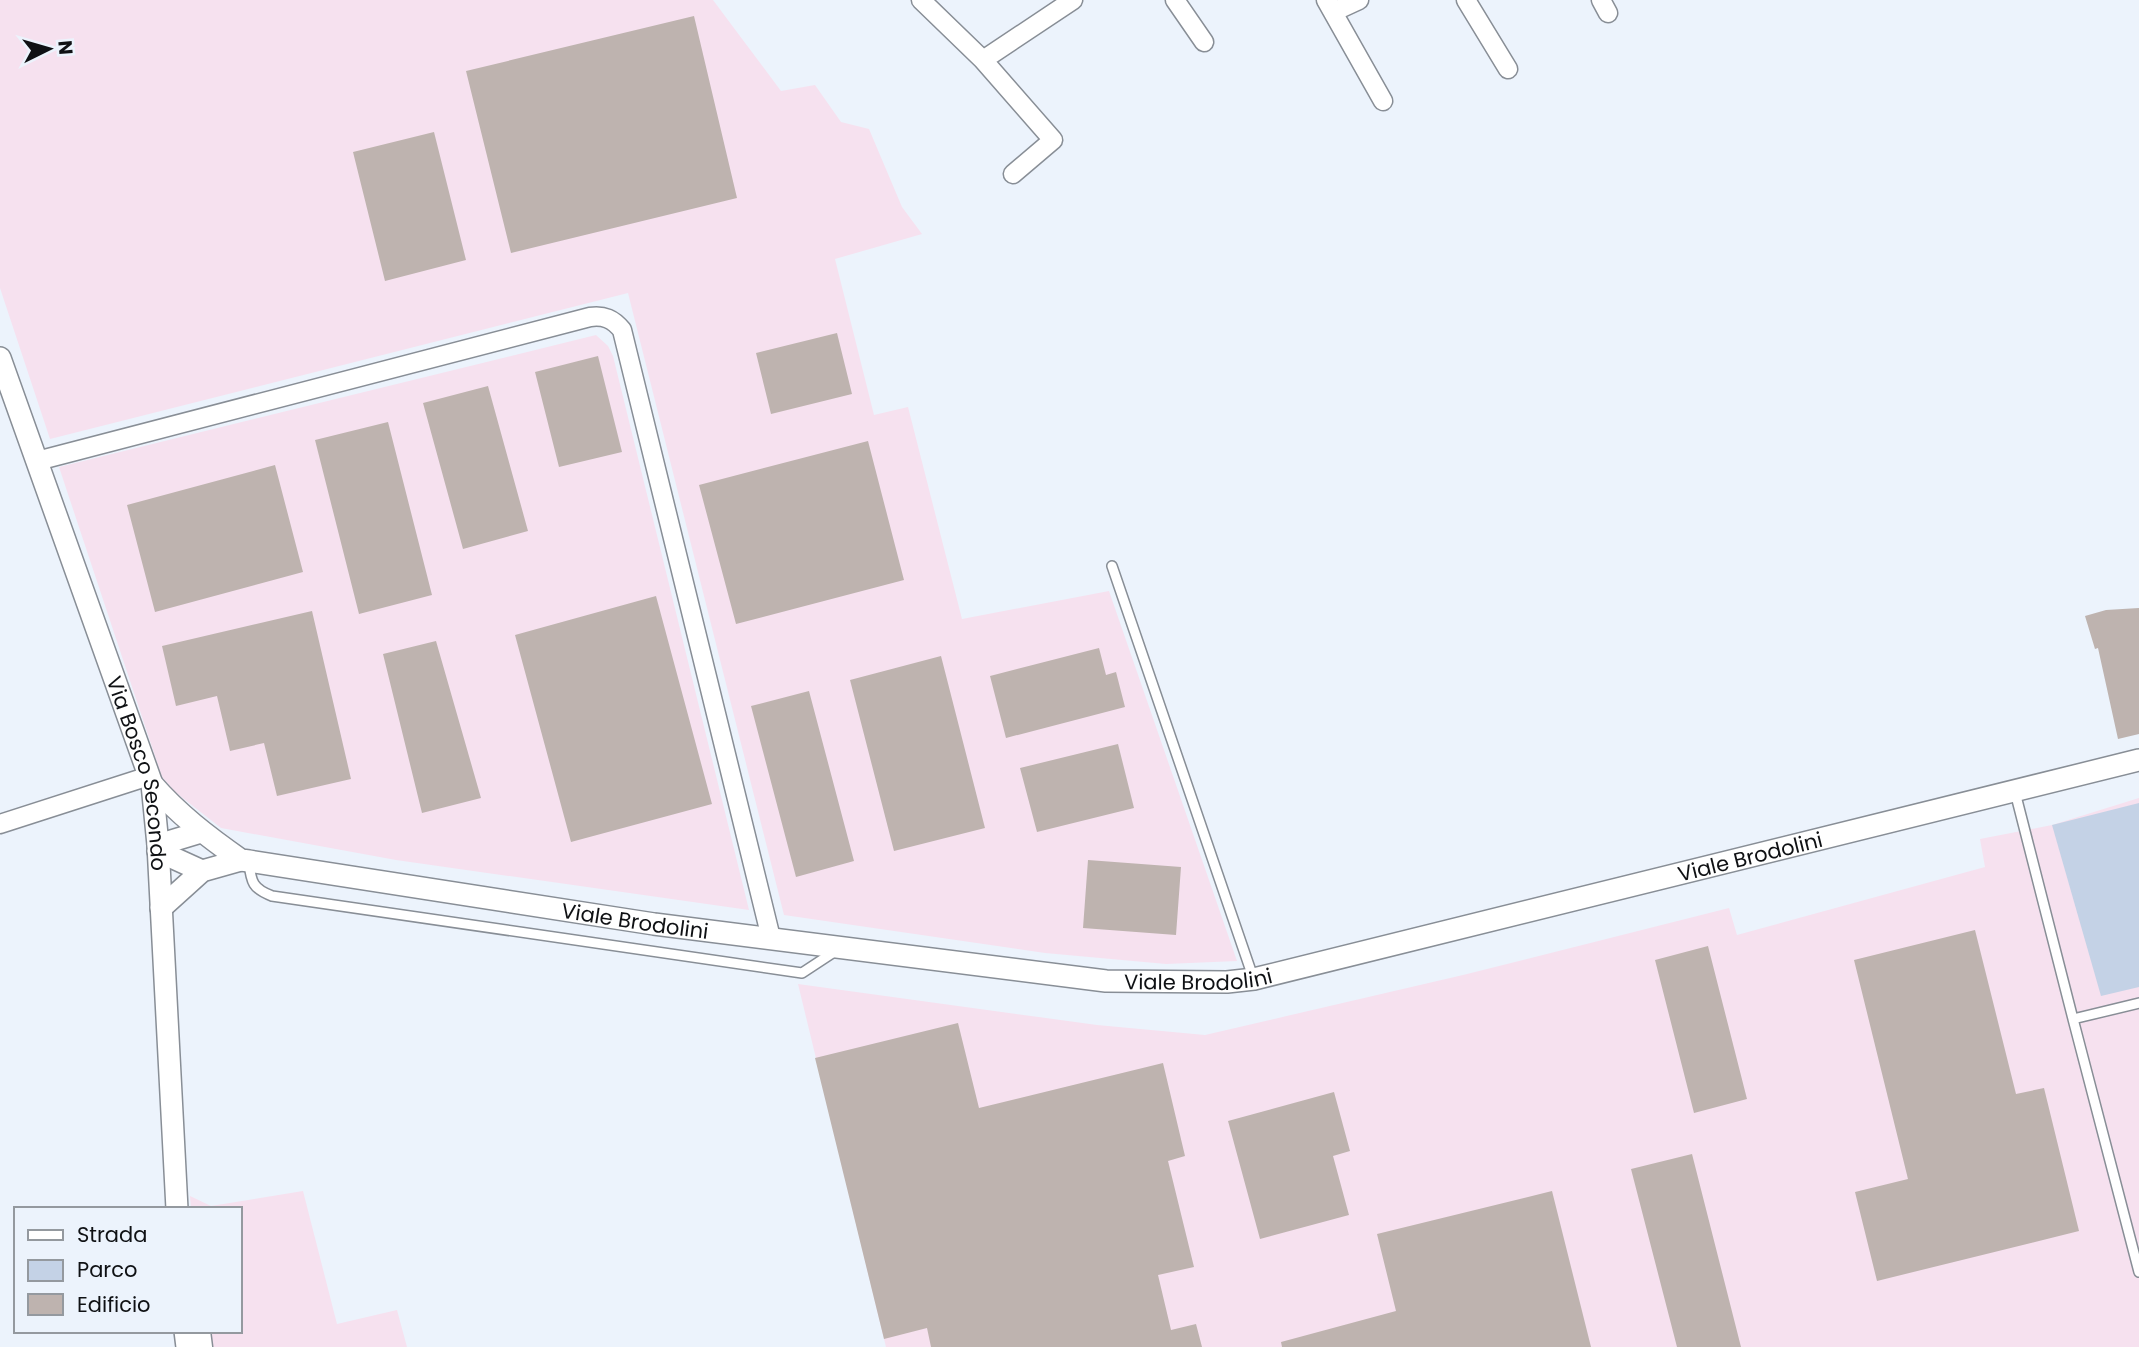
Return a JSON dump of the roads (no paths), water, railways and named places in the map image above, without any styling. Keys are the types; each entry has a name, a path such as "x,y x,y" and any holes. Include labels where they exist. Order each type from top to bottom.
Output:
{"street":[{"path":"921,0 983,60 1053,140 1013,174"},
{"path":"983,60 1073,0"},
{"path":"1175,0 1204,42"},
{"path":"1359,0 1330,6 1383,101"},
{"path":"1466,0 1508,69"},
{"path":"37,461 590,317 599,316 616,323 622,330 771,938"},
{"name":"Via Bosco Secondo","path":"0,358 150,780 158,848 177,1207"},
{"name":"Viale Brodolini","path":"245,860 654,924 1106,981 1227,982 1254,979 2139,761"},
{"path":"0,824 150,780 173,809 201,832 245,860"},
{"path":"158,848 201,832"},
{"path":"158,848 202,871"},
{"path":"161,908 202,871 245,860"}],"lane":[{"path":"1112,566 1254,979"},
{"path":"2015,791 2139,1272"},
{"path":"245,860 251,881 257,890 272,896 788,971 802,973 842,946"},
{"path":"2073,1019 2139,1003"}]}
